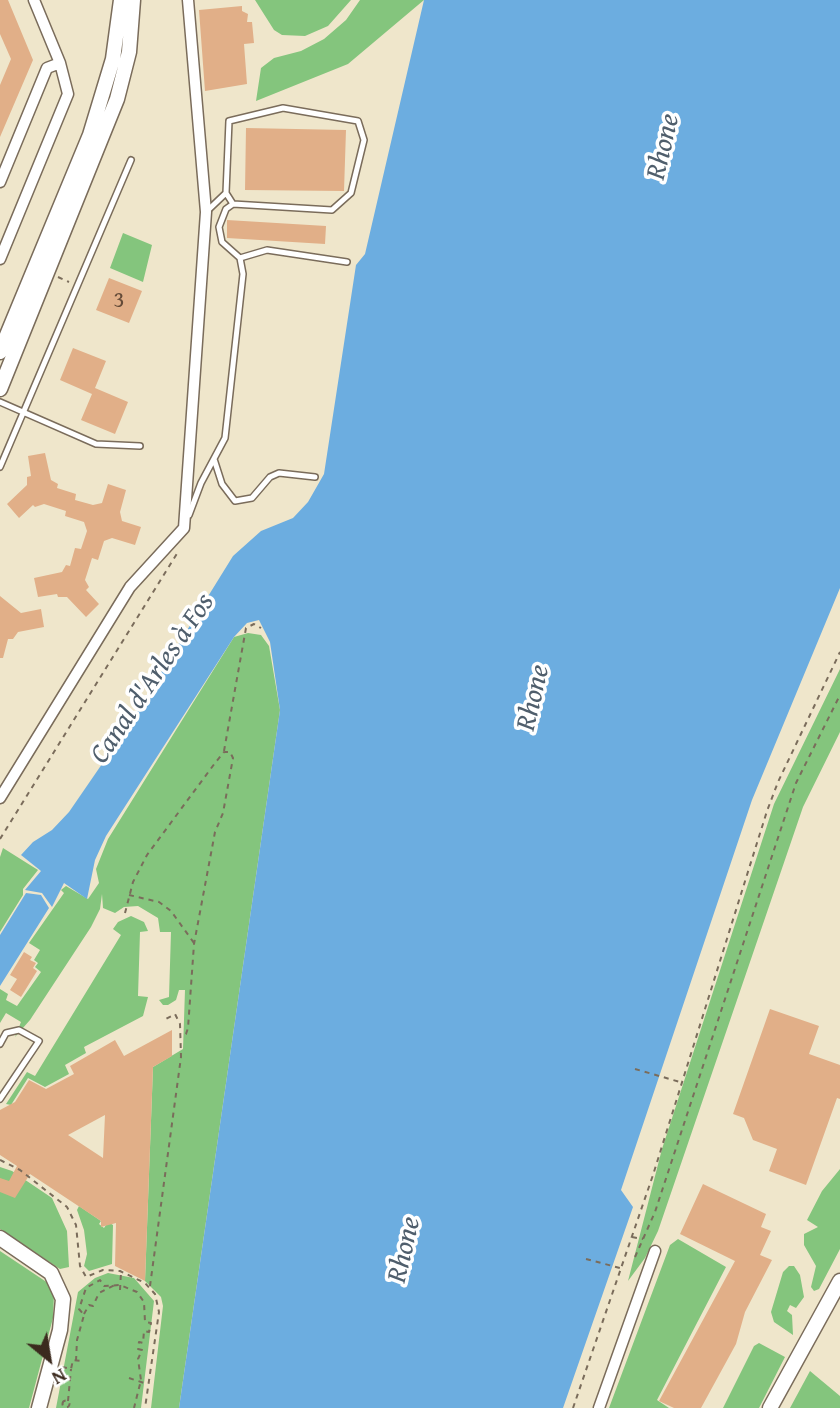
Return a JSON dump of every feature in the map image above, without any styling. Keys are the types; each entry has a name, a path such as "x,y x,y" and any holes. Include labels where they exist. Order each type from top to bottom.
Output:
{"street":[{"path":"0,259 68,94 60,63 34,0"},
{"path":"0,352 90,135 113,59 121,0"},
{"path":"0,389 117,99 129,52 133,0"},
{"path":"0,798 130,587 184,528 206,212 189,1"},
{"path":"0,182 47,68 60,63"},
{"path":"0,1238 51,1273 63,1299 60,1329 39,1408"},
{"path":"599,1408 655,1251"},
{"path":"770,1408 840,1281"}],"lane":[{"path":"184,528 225,438 243,274 240,258 222,243 219,227 226,209 233,204 332,210 351,193 364,140 358,121 283,108 229,121 226,193 233,204"},
{"path":"0,467 131,160"},
{"path":"206,212 226,193"},
{"path":"240,258 267,250 347,262"},
{"path":"0,402 96,444 110,447 140,446"},
{"path":"214,459 222,484 235,501 252,498 270,477 279,473 314,477"},
{"path":"0,1044 6,1033 19,1030 39,1041 0,1099"}],"path":[{"path":"57,277 78,285"},
{"path":"0,839 60,747 184,543 184,528"},
{"path":"125,913 129,895 147,855 224,752 246,628 254,624 261,628"},
{"path":"573,1408 632,1237 778,782 840,652"},
{"path":"635,1257 644,1240 796,783 840,695"},
{"path":"181,1036 186,1034 188,1028 194,944 233,758 230,751 224,752"},
{"path":"129,895 159,902 171,911 194,944"},
{"path":"150,1287 171,1150 181,1057 180,1024 175,1014 164,1020"},
{"path":"635,1069 681,1082"},
{"path":"0,1160 20,1170 67,1207 76,1225 80,1266 86,1278 103,1270 121,1271 150,1287 158,1300 159,1311 145,1408"},
{"path":"632,1237 644,1240"},
{"path":"586,1258 621,1268"},
{"path":"120,1290 121,1271"},
{"path":"84,1315 79,1309 88,1285 100,1280 104,1286 120,1284 141,1297 145,1307 145,1322 151,1323 149,1332 144,1331 143,1343 139,1342 138,1349 142,1350 138,1359 141,1380 134,1408"},
{"path":"76,1361 77,1340 89,1305 93,1306 96,1295 115,1287 115,1284"},
{"path":"70,1405 68,1401 73,1360 83,1361"},
{"path":"61,1367 71,1369"},
{"path":"129,1378 148,1384"},
{"path":"68,1401 63,1403 66,1408 75,1406"}],"green space":[{"path":"255,0 351,0 328,26 305,36 282,35 274,30"},
{"path":"360,0 424,0 348,64 256,101 261,68 274,58 301,51 324,39 346,20"},
{"path":"123,233 152,245 143,282 110,268"},
{"path":"248,633 261,635 269,646 280,710 179,1408 151,1408 163,1306 161,1297 145,1281 153,1067 183,1049 185,990 179,990 176,1000 168,1005 163,1005 159,1000 169,997 171,932 160,932 158,918 138,906 124,907 115,913 103,908 102,894 100,909 91,927 30,1020 15,1037 21,1022 6,1013 0,1023 0,989 8,994 6,1000 17,1006 41,972 35,967 38,963 34,960 40,950 29,943 64,893 61,890 66,886 88,899 99,883 96,869 108,839 234,637"},
{"path":"840,669 840,732 803,807 658,1231 645,1258 628,1281 662,1149 774,804"},
{"path":"3,848 38,870 23,889 23,895 0,932 0,857"},
{"path":"131,916 144,922 148,931 140,932 138,996 148,997 143,1016 84,1047 86,1053 65,1065 69,1074 45,1087 28,1078 11,1105 6,1104 27,1072 35,1076 121,935 113,929 118,922"},
{"path":"0,1167 12,1171 52,1198 67,1231 69,1267 60,1269 0,1229"},
{"path":"840,1169 840,1249 819,1289 814,1291 811,1287 816,1266 804,1245 804,1234 818,1227 807,1220 822,1191"},
{"path":"79,1206 101,1221 99,1224 104,1228 108,1222 113,1225 112,1264 89,1271 84,1266 87,1254 84,1230 77,1210"},
{"path":"678,1239 726,1267 657,1400 669,1408 609,1408 670,1245"},
{"path":"0,1251 48,1283 54,1294 53,1318 29,1408 0,1408"},
{"path":"789,1266 794,1266 800,1275 804,1297 796,1308 790,1305 787,1311 792,1315 793,1335 774,1322 771,1312 783,1272"},
{"path":"108,1273 134,1278 154,1301 141,1408 56,1408 78,1292 95,1278"},
{"path":"759,1343 785,1357 759,1408 723,1408 754,1346"},
{"path":"810,1371 840,1396 840,1408 790,1408"}],"water":[{"name":"Rhone","path":"424,0 840,0 840,588 752,800 621,1190 633,1207 563,1408 179,1408 280,710 270,642 259,620 247,623 234,637 106,836 95,860 87,899 64,883 52,907 42,893 25,890 41,871 21,855 69,812 124,732 233,556 261,531 293,518 308,502 324,474 356,265 365,254"},
{"path":"26,893 41,895 49,908 0,986 0,935"}],"building":[{"path":"0,0 8,0 33,60 0,137 0,85 11,59 0,34"},
{"path":"242,6 242,11 248,14 247,22 252,22 254,43 244,44 247,84 205,91 199,10"},
{"path":"246,128 346,130 344,191 245,190"},
{"path":"227,220 326,226 325,244 227,238"},
{"path":"109,278 142,291 129,323 96,310"},
{"path":"73,348 106,361 95,388 128,402 115,434 81,420 92,394 60,380"},
{"path":"45,453 51,480 58,484 57,488 76,494 75,500 93,505 102,503 108,484 126,490 120,512 122,521 141,527 135,545 112,538 104,541 98,560 92,558 85,580 89,587 86,590 99,604 86,617 67,597 58,597 57,594 38,597 34,578 62,572 66,565 70,566 75,548 81,549 87,531 84,522 65,516 66,511 44,504 35,507 33,505 19,518 7,504 27,485 27,477 31,476 28,456"},
{"path":"0,596 21,613 41,609 44,627 18,632 13,639 8,639 3,658 0,658"},
{"path":"24,952 32,957 30,960 36,963 33,968 37,971 21,997 10,990 17,979 10,975"},
{"path":"770,1009 819,1026 809,1054 840,1065 840,1099 837,1098 806,1185 769,1171 777,1149 753,1140 744,1118 733,1114"},
{"path":"172,1030 172,1056 153,1067 145,1281 115,1266 116,1223 101,1227 101,1221 30,1174 15,1198 0,1192 0,1178 9,1181 17,1166 0,1155 0,1110 15,1102 29,1080 46,1089 74,1074 70,1066 115,1040 124,1056","holes":["105,1115 103,1158 68,1135"]},
{"path":"703,1184 766,1214 761,1227 771,1231 760,1255 772,1260 745,1312 736,1344 701,1408 674,1408 659,1401 735,1261 680,1234"}],"water label":[{"name":"Canal d'Arles à Fos","path":"153,679"}]}
